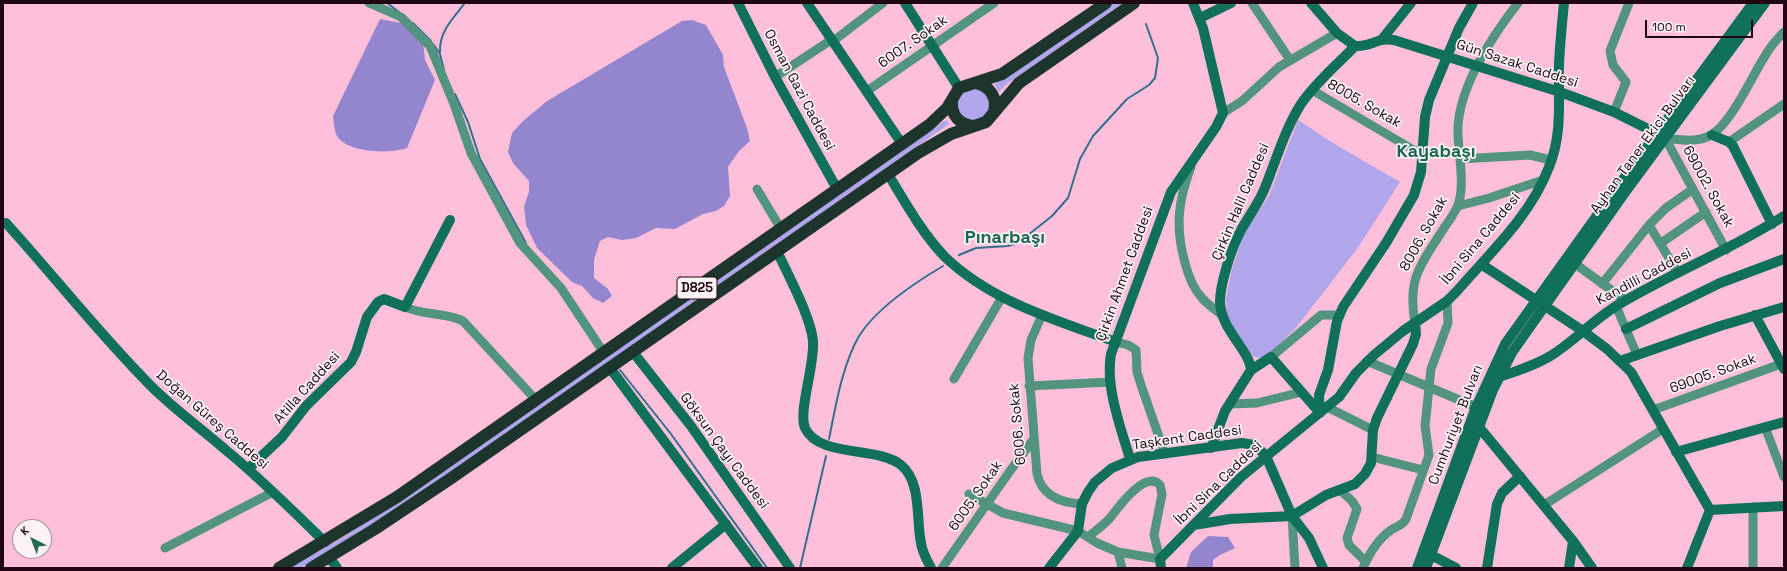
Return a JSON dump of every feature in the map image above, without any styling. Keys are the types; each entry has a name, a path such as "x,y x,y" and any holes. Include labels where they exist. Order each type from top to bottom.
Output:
{"highway":[{"path":"959,88 995,77 1009,69 1106,3"},
{"name":"D825","path":"317,566 450,479 939,139 986,122 1019,83 1134,3"},
{"path":"975,83 986,87 993,95 995,105 992,115"},
{"name":"D825","path":"279,568 325,542 398,497 902,144 937,118 952,101 959,88"},
{"path":"952,101 952,111 958,120 973,126"}],"street":[{"path":"369,3 401,17 430,46 454,104 471,153 520,243 561,288 604,352"},
{"name":"Osman Gazi Caddesi","path":"738,3 775,77 837,189"},
{"path":"807,3 831,41 867,91 902,144"},
{"path":"775,77 831,41 883,3"},
{"path":"905,3 959,88"},
{"name":"6007. Sokak","path":"867,91 994,3"},
{"path":"1193,3 1200,18 1223,113 1242,102 1273,71 1337,32"},
{"path":"1200,18 1231,3"},
{"path":"1252,3 1290,60"},
{"path":"1311,3 1337,32 1355,46 1367,45 1383,38 1411,3"},
{"path":"1324,410 1319,394 1328,370 1335,328 1339,315 1386,243 1414,195 1420,179 1427,108 1447,56 1464,18 1473,3"},
{"name":"8006. Sokak","path":"1415,323 1412,302 1414,279 1458,206 1460,192 1460,159 1458,126 1461,108 1477,66 1500,28 1518,3"},
{"name":"İbni Sina Caddesi","path":"1160,564 1194,525 1241,477 1339,397 1356,373 1367,362 1415,323 1447,301 1481,264 1529,206 1543,180 1551,160 1559,127 1559,64 1564,3"},
{"path":"1614,112 1626,82 1613,65 1610,52 1629,3"},
{"name":"Ayhan Taner Ekici Bulvarı","path":"1540,302 1574,263 1753,3"},
{"name":"Ayhan Taner Ekici Bulvarı","path":"1540,302 1661,136 1765,3"},
{"path":"1661,136 1688,140 1700,139 1712,134 1728,118 1765,55 1784,32"},
{"name":"Gün Sazak Caddesi","path":"1383,38 1447,56 1560,92 1614,112 1661,136"},
{"name":"Çirkin Halil Caddesi","path":"1251,370 1249,361 1236,342 1223,316 1221,296 1227,270 1237,239 1264,190 1289,126 1312,90 1355,46"},
{"name":"8005. Sokak","path":"1312,90 1422,155"},
{"path":"1729,142 1784,104"},
{"name":"Çirkin Ahmet Caddesi","path":"1130,459 1118,421 1111,382 1110,362 1167,201 1176,184 1196,156 1223,113"},
{"path":"1712,134 1729,142 1733,146 1772,224"},
{"name":"69002. Sokak","path":"1661,136 1693,189 1726,250"},
{"path":"1460,159 1530,155 1551,160"},
{"path":"1196,156 1187,178 1179,208 1179,240 1187,272 1194,287 1202,299 1223,316"},
{"path":"888,174 923,229 945,256 971,278 1002,297 1042,315 1128,345 1136,350 1137,372 1140,385 1165,454"},
{"path":"1458,206 1484,200 1543,180"},
{"path":"757,189 781,229"},
{"path":"1602,284 1649,225 1666,208 1693,189"},
{"path":"1661,243 1706,212"},
{"name":"Kandilli Caddesi","path":"1499,377 1542,361 1570,342 1625,300 1726,250 1784,216"},
{"path":"450,220 405,307 420,313 457,318 463,321 536,400"},
{"name":"Doğan Güreş Caddesi","path":"6,223 49,270 111,344 152,387 185,418 248,469 325,542"},
{"path":"1649,225 1678,273"},
{"path":"778,251 807,319 813,339 813,364 804,411 806,428 813,437 824,444 892,460 904,468 912,480 921,547 931,568"},
{"path":"1626,329 1720,283 1784,259"},
{"path":"1574,263 1625,300"},
{"path":"1481,264 1583,331 1620,361 1631,372 1710,510"},
{"path":"954,379 1002,297"},
{"name":"Atilla Caddesi","path":"248,469 288,431 306,406 350,362 356,352 364,322 378,302 384,299 405,307"},
{"path":"1340,490 1352,501 1356,509 1356,515 1348,534 1349,545 1364,565 1380,540 1391,530 1403,524 1406,519 1429,455 1425,426 1429,388 1434,360 1448,323 1447,301"},
{"name":"Cumhuriyet Bulvarı","path":"1426,568 1499,377 1540,302"},
{"name":"Cumhuriyet Bulvarı","path":"1417,568 1476,407 1505,344 1540,302"},
{"path":"1616,306 1636,355"},
{"path":"1620,361 1755,315 1784,307"},
{"name":"6006. Sokak","path":"1042,315 1029,350 1027,366 1036,474 1042,487 1047,493 1061,501 1082,504"},
{"path":"1211,448 1221,419 1251,370 1271,357 1321,315 1339,315"},
{"path":"1755,315 1783,367"},
{"path":"1194,525 1230,518 1292,516 1313,502 1361,480 1369,469 1372,458 1373,430 1377,418 1415,339 1415,323"},
{"name":"Göksun Çayı Caddesi","path":"633,352 699,438 790,568"},
{"path":"1271,357 1302,392 1324,410 1373,430"},
{"path":"1367,362 1476,407"},
{"name":"69005. Sokak","path":"1653,410 1783,367"},
{"path":"610,368 758,568"},
{"path":"1029,386 1111,382"},
{"path":"1230,404 1257,403 1302,392"},
{"path":"1676,452 1784,422"},
{"path":"1479,427 1573,541 1592,568"},
{"path":"1765,427 1784,477"},
{"path":"1544,505 1663,429"},
{"name":"6005. Sokak","path":"942,568 1033,440"},
{"name":"Taşkent Caddesi","path":"1078,531 1082,504 1088,492 1102,475 1120,463 1130,459 1249,443 1259,448 1266,456"},
{"path":"1266,456 1292,516 1310,538 1323,568"},
{"path":"1372,458 1423,470"},
{"path":"1487,568 1496,504 1502,493 1520,476"},
{"path":"970,494 986,505 1013,516 1056,524 1078,531 1088,537 1118,552 1160,564 1154,535 1162,494 1158,483 1149,482 1126,496 1110,518 1088,537"},
{"path":"165,548 273,492"},
{"path":"1710,510 1784,506"},
{"path":"1753,507 1753,568"},
{"path":"1687,568 1710,510"},
{"path":"1292,516 1295,568"},
{"path":"672,568 726,524"},
{"path":"1049,568 1078,531"},
{"path":"1569,568 1573,541"},
{"path":"1118,552 1122,568"},
{"path":"1431,555 1456,568"},
{"path":"329,557 337,568"}],"shaded area":[{"path":"1114,3 1123,3 1007,84 999,92 994,84"},
{"path":"380,19 406,24 423,42 425,60 435,80 407,148 382,152 354,148 340,140 335,129 333,116"},
{"path":"692,20 706,25 723,55 724,67 747,128 750,141 739,151 728,167 730,196 724,206 716,211 703,214 675,229 656,228 636,238 622,240 608,237 600,241 594,260 594,278 608,289 612,296 603,303 593,298 582,286 572,282 537,248 526,225 524,206 529,192 529,181 513,163 508,152 512,133 522,122 547,101 682,21"},
{"path":"973,88 984,93 989,104 984,115 973,120 962,115 957,104 962,93"},
{"path":"1298,120 1333,143 1400,182 1357,249 1295,329 1267,356 1260,358 1251,356 1227,316 1226,298 1231,273 1243,235 1269,196"},
{"path":"944,121 948,121 949,124 442,478 331,551 301,568 289,568 344,537 396,503"},
{"path":"1208,536 1228,537 1235,548 1213,560 1213,568 1186,568 1191,552"}],"waterway":[{"path":"387,3 399,12"},
{"path":"440,52 440,45 444,32 465,3"},
{"path":"413,23 431,41"},
{"path":"959,255 976,248 1008,246 1018,243 1052,216 1068,198 1080,159 1093,136 1127,99 1149,85 1155,78 1158,58 1146,24"},
{"path":"434,45 440,54 444,70"},
{"path":"455,94 468,122 480,159 526,243"},
{"path":"829,439 844,373 859,336 866,326 886,306 909,288 943,266"},
{"path":"620,370 671,434 767,568"},
{"path":"800,568 826,456"}],"district":[{"name":"Kayabaşı","path":"1436,152"},
{"name":"Pınarbaşı","path":"1005,238"}]}
